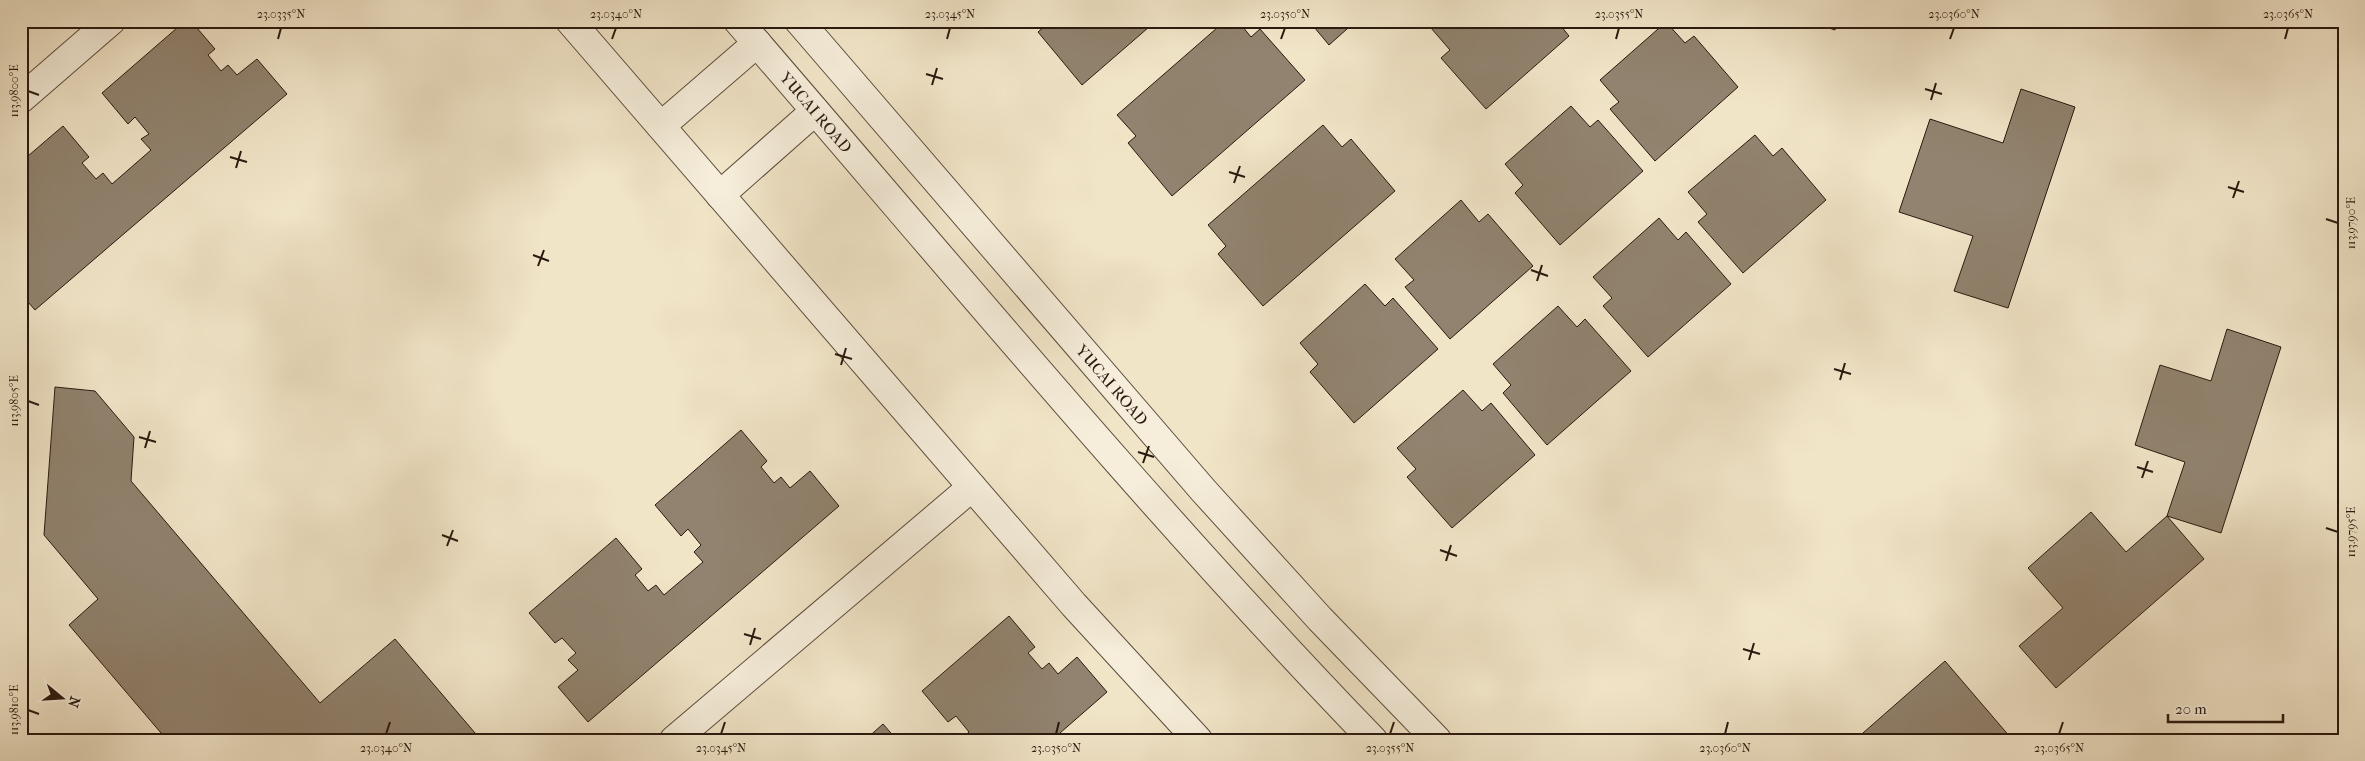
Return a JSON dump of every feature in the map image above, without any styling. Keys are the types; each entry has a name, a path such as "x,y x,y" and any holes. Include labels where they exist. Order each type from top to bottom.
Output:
{"street":[{"path":"21,99 111,21"},
{"path":"570,21 1074,605 1198,740"},
{"name":"YUCAI ROAD","path":"738,21 1169,521 1287,651 1373,740"},
{"name":"YUCAI ROAD","path":"799,21 1203,490 1320,619 1437,740"},
{"path":"661,126 757,43"},
{"path":"720,195 816,111"},
{"path":"674,740 972,487"}],"building":[{"path":"185,21 191,21 215,49 208,55 221,71 228,65 237,75 257,59 287,94 35,310 21,294 21,261 24,258 21,254 21,162 63,126 89,157 82,163 96,179 103,173 112,184 151,150 141,139 149,134 135,117 128,124 102,93"},
{"path":"1043,21 1156,21 1082,85 1038,32 1046,25"},
{"path":"1225,21 1238,21 1251,37 1260,29 1305,80 1172,196 1128,143 1136,136 1117,115"},
{"path":"1309,21 1356,21 1329,45"},
{"path":"1439,21 1557,21 1569,36 1486,109 1441,58 1450,50 1431,28"},
{"path":"1807,21 1838,21 1835,30"},
{"path":"1666,22 1685,43 1694,36 1738,87 1655,161 1610,109 1619,102 1600,80"},
{"path":"2021,89 2075,107 2008,308 1954,291 1973,236 1899,212 1930,119 2003,143"},
{"path":"1571,106 1590,127 1598,120 1643,171 1560,245 1515,193 1523,185 1505,164"},
{"path":"1323,125 1342,147 1351,139 1395,191 1263,306 1218,254 1226,246 1208,225"},
{"path":"1755,135 1773,156 1782,148 1826,200 1743,273 1698,222 1707,214 1688,192"},
{"path":"1461,200 1479,222 1488,214 1533,266 1450,339 1405,287 1414,280 1395,259"},
{"path":"1659,218 1678,240 1686,232 1731,284 1648,357 1603,306 1612,298 1593,277"},
{"path":"1365,284 1385,306 1393,298 1438,349 1354,423 1310,372 1318,364 1300,343"},
{"path":"1558,306 1577,327 1585,319 1631,371 1547,445 1503,393 1511,385 1493,364"},
{"path":"2227,329 2281,347 2221,533 2167,516 2185,462 2135,445 2160,365 2211,381"},
{"path":"55,387 95,391 134,437 131,481 320,703 395,639 481,740 167,740 69,625 98,599 44,535"},
{"path":"1463,390 1482,411 1491,403 1535,455 1452,528 1407,477 1416,469 1397,448"},
{"path":"741,430 767,461 761,467 774,483 781,477 790,488 810,471 839,506 588,722 558,687 578,670 568,660 576,653 562,638 555,643 529,613 616,538 642,569 635,575 648,591 656,585 664,595 703,562 694,552 701,545 688,529 681,536 655,505"},
{"path":"2091,512 2126,552 2167,516 2204,559 2056,688 2019,646 2063,608 2028,568"},
{"path":"1009,616 1035,647 1028,653 1042,669 1049,663 1058,674 1077,657 1107,692 1052,740 963,740 962,738 969,732 956,716 948,722 922,691"},
{"path":"1945,661 2011,738 2008,740 1855,740"},
{"path":"883,724 897,740 865,740"}]}
